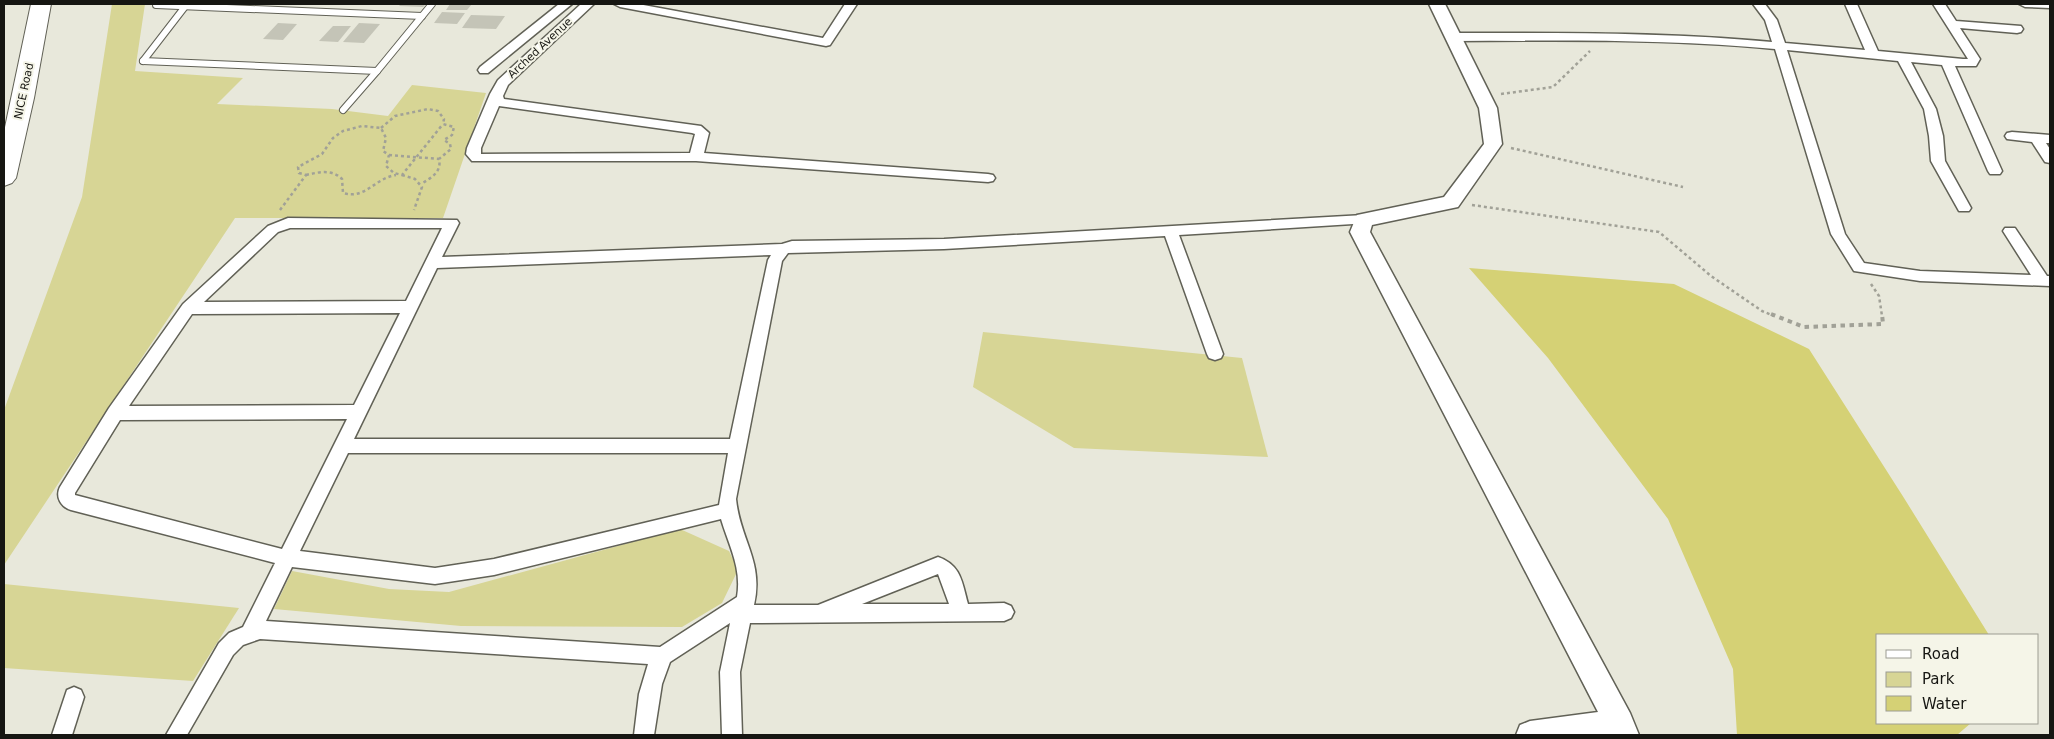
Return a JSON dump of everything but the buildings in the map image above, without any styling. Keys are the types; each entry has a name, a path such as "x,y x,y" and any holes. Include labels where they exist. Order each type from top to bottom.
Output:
{"highway":[{"name":"NICE Road","path":"4,178 25,89 41,4"}],"street":[{"path":"484,70 566,4"},
{"name":"Arched Avenue","path":"496,94 502,83 588,4"},
{"path":"620,4 826,42 852,4"},
{"path":"433,263 783,249 792,246 944,244 1364,220 1451,202 1493,144 1488,108 1437,4"},
{"path":"1759,4 1771,20 1780,46 1838,234 1859,267 1920,276 2046,280"},
{"path":"1851,4 1873,54"},
{"path":"1453,37 1603,36 1715,40 1963,63 1972,62 1974,59 1939,4"},
{"path":"2026,4 2050,5"},
{"path":"1951,24 2017,29"},
{"path":"1902,57 1930,110 1936,136 1938,161 1964,208"},
{"path":"1947,61 1995,171"},
{"path":"496,94 474,148 473,154 477,158 696,157 988,178"},
{"path":"496,94 498,101 502,103 696,129 702,133 696,157"},
{"path":"2012,136 2050,139"},
{"path":"2036,138 2050,159"},
{"path":"1364,220 1360,232 1623,729 1530,735"},
{"path":"250,633 286,558 412,307 452,223 288,223 273,229 188,308 115,413 66,492 67,498 71,503 286,558 435,576 494,567 727,510"},
{"path":"2010,230 2046,280"},
{"path":"1170,231 1214,354"},
{"path":"732,735 730,669 748,585 746,558 727,510 727,499 774,260 783,249"},
{"path":"188,308 412,307"},
{"path":"115,413 359,412"},
{"path":"342,446 738,446"},
{"path":"818,614 938,566 945,568 950,576 961,612"},
{"path":"644,735 652,678 656,666 664,656 743,609 818,614 1004,612"},
{"path":"176,735 226,649 236,639 260,630 664,656"},
{"path":"62,735 74,697"}],"lane":[{"path":"343,110 432,4"},
{"path":"156,5 422,16"},
{"path":"186,5 143,61 377,70"}],"path":[{"path":"1483,97 1553,86 1603,36"},
{"path":"428,109 438,111 444,119 443,124 402,175 384,178 366,191 350,195 343,193 342,179 335,174 324,172 306,175 299,173 298,167 324,152 330,141 349,128 381,128 395,116 428,109"},
{"path":"381,128 386,138 383,151 389,155 439,159 451,150 450,144 444,140 452,135 455,129 451,125 443,124"},
{"path":"1493,144 1683,187"},
{"path":"389,155 386,166 394,174 416,179 422,187 409,223"},
{"path":"421,184 436,174 440,164 439,159"},
{"path":"261,240 306,175"},
{"path":"1451,202 1660,232 1710,276 1762,312 1804,327 1883,324 1880,296 1859,267"}],"green space":[{"path":"112,4 145,4 135,71 243,78 217,104 332,109 388,116 412,85 486,93 443,218 235,218 4,565 4,410 82,197"},
{"path":"983,332 1242,358 1268,457 1074,448 973,387"},
{"path":"680,529 729,551 738,570 722,603 682,627 461,626 274,609 292,571 389,589 449,592"},
{"path":"4,584 239,608 193,681 4,668"}],"water":[{"path":"1469,268 1674,284 1809,349 1988,634 1876,634 1876,724 1970,724 1957,735 1737,735 1733,669 1668,519 1548,358"}]}
